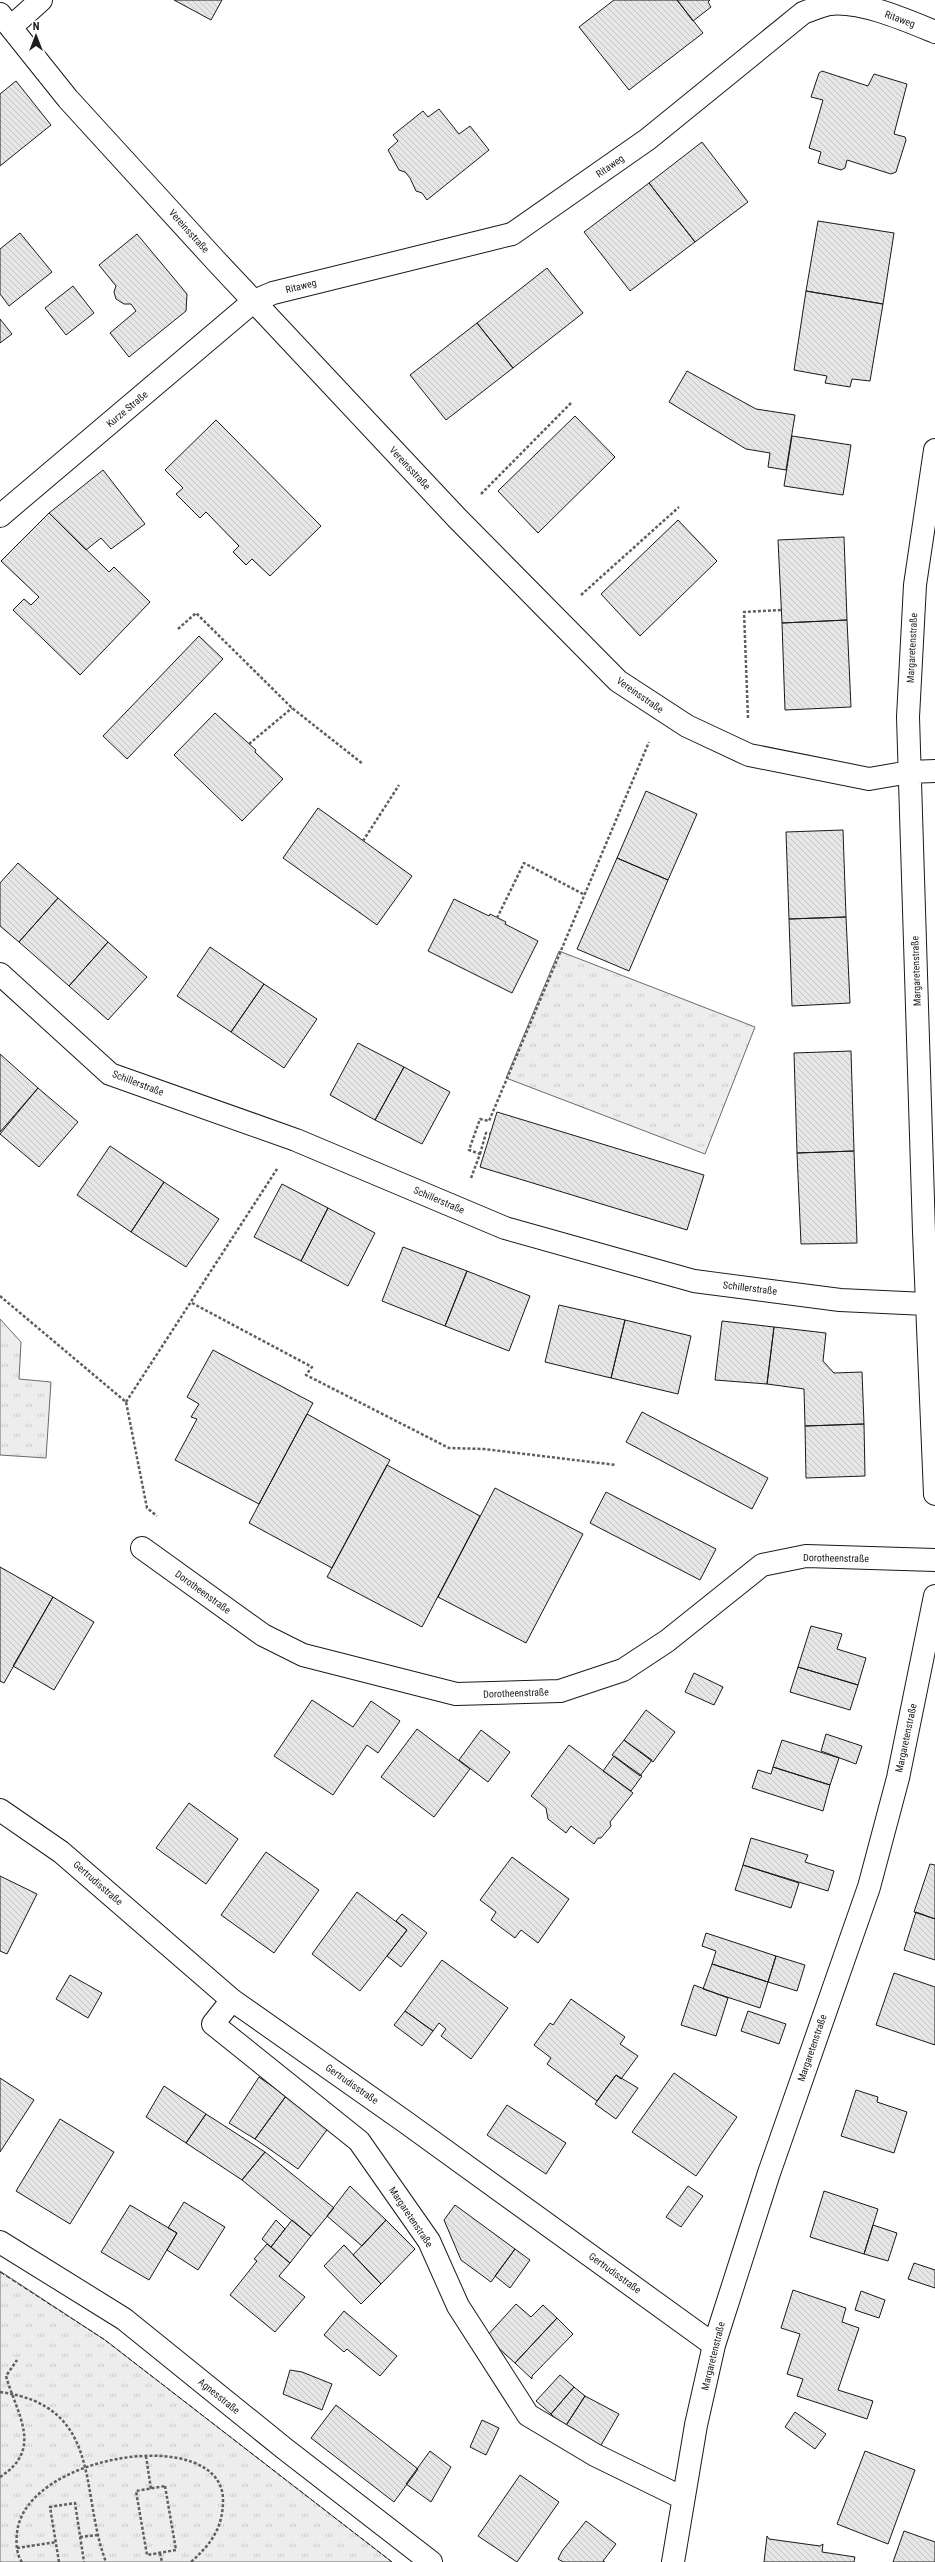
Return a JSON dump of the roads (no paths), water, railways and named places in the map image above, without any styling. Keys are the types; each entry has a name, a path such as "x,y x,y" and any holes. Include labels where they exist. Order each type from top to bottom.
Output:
{"street":[{"path":"6,20 41,0"},
{"name":"Ritaweg","path":"254,301 273,293 512,234 648,139 792,21 818,7 830,4 850,4 897,16 935,32"},
{"name":"Vereinsstraße","path":"6,20 68,99 254,301 457,518 618,681 688,726 749,755 869,779 910,772 935,771"},
{"name":"Kurze Straße","path":"0,516 254,301"},
{"name":"Margaretenstraße","path":"935,450 915,585 908,717 926,1304 935,1494"},
{"name":"Schillerstraße","path":"0,974 110,1074 296,1140 505,1228 694,1281 840,1300 926,1304"},
{"name":"Dorotheenstraße","path":"142,1548 263,1635 303,1655 456,1694 560,1691 623,1670 667,1641 762,1565 806,1556 935,1560"},
{"name":"Margaretenstraße","path":"673,2562 683,2498 714,2345 769,2173 868,1887 898,1778 935,1600"},
{"name":"Gertrudisstraße","path":"0,1810 61,1852 232,2000 404,2121 714,2345"},
{"name":"Margaretenstraße","path":"232,2000 212,2024 359,2141 429,2241 458,2306 528,2415 595,2455 683,2498"},
{"name":"Agnesstraße","path":"0,2242 124,2319 285,2449 431,2562"}]}
